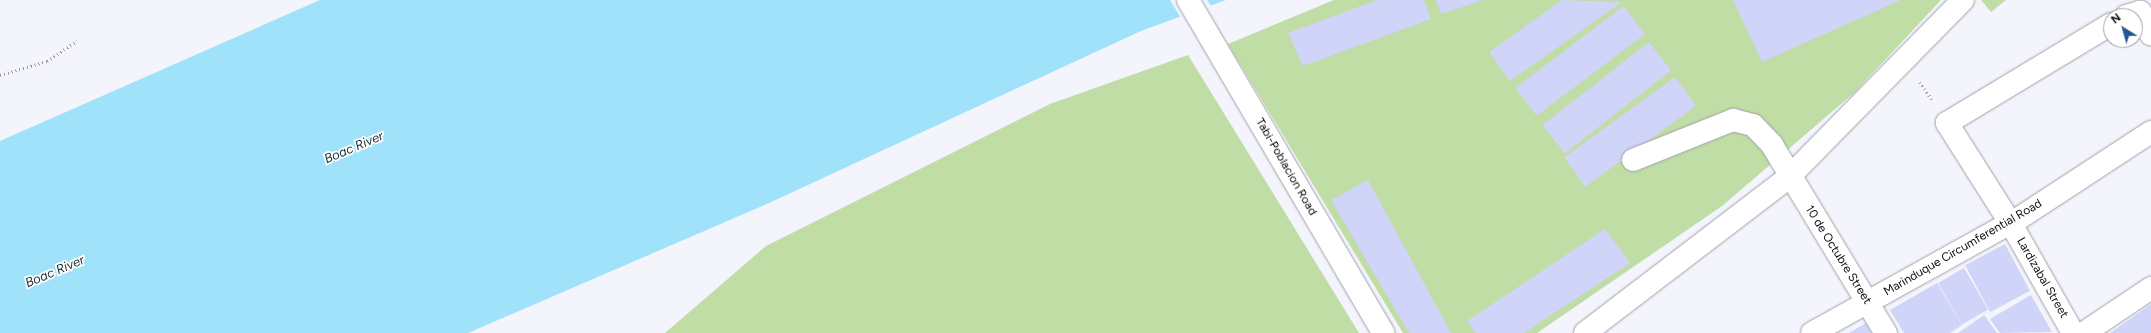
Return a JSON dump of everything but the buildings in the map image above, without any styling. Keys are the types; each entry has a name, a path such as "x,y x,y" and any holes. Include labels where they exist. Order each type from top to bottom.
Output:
{"street":[{"name":"Tabi-Poblacion Road","path":"1188,0 1383,333"},
{"path":"1586,333 1789,177 1963,0"},
{"path":"2143,18 2151,35"},
{"path":"1947,124 2103,29"},
{"name":"10 de Octubre Street","path":"1632,160 1733,120 1753,125 1772,145 1789,177 1886,333"},
{"name":"Lardizabal Street","path":"1947,124 2011,224 2073,333"},
{"name":"Marinduque Circumferential Road","path":"1812,333 2011,224 2151,132"},
{"path":"2084,333 2151,288"}],"path":[{"path":"0,75 47,61 77,41"},
{"path":"1905,59 1947,124"}],"green space":[{"path":"1334,0 1941,0 1855,92 1722,206 1537,333 1403,333 1228,44"},
{"path":"1981,0 2006,0 1991,12"},
{"path":"1188,55 1359,333 665,333 766,246 1050,104"}],"water":[{"name":"Boac River","path":"320,0 1226,0 1141,31 769,203 468,333 0,333 0,141"}],"pier":[{"path":"1170,0 1207,0 1212,7 1181,18"}]}
